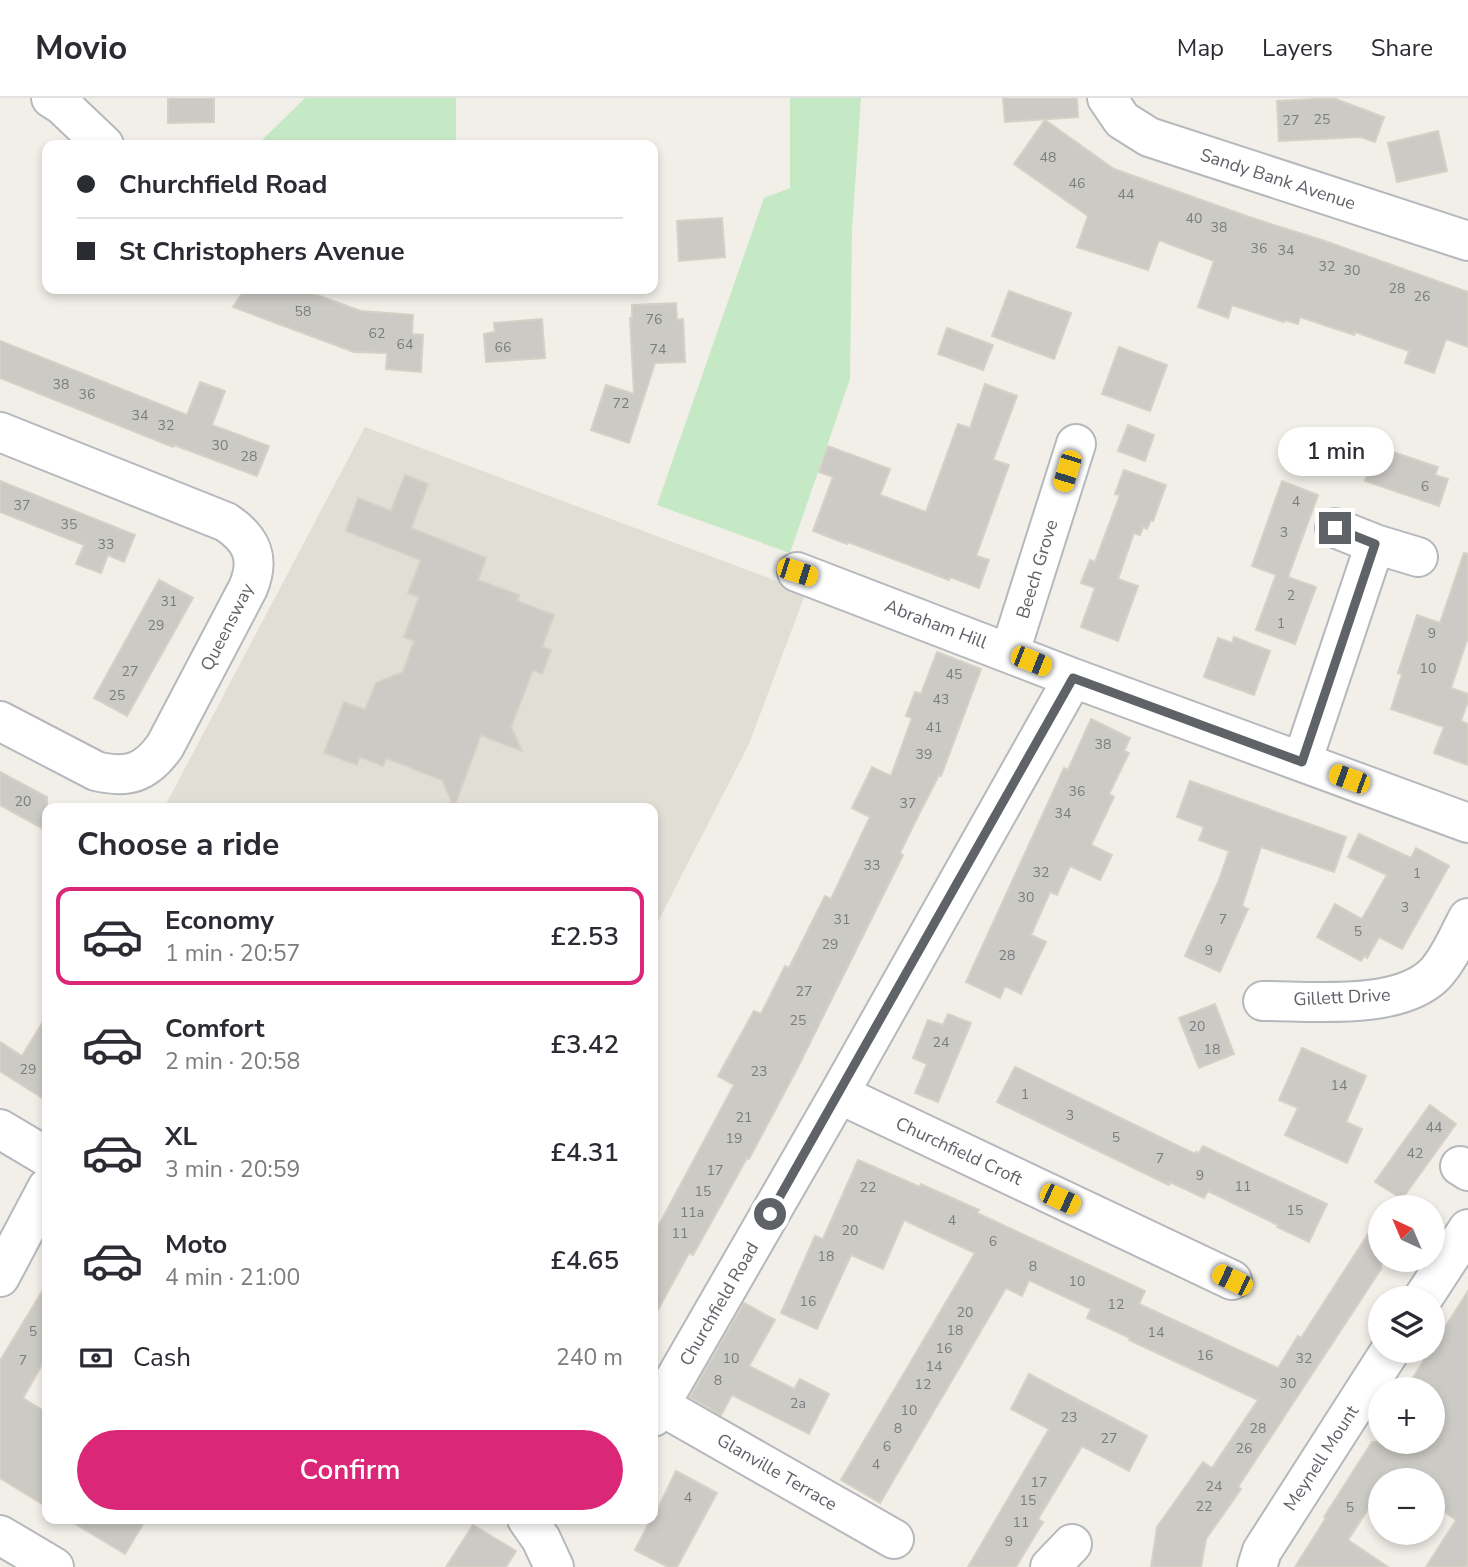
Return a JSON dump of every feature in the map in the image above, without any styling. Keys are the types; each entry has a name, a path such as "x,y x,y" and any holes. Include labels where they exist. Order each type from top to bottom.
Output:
{"street":[{"path":"51,98 99,140"},
{"name":"Sandy Bank Avenue","path":"1107,98 1122,120 1149,137 1466,235"},
{"name":"Queensway","path":"0,432 226,522 239,531 249,543 254,558 254,574 248,589 165,746 156,759 143,769 128,775 111,775 96,771 0,721"},
{"name":"Beech Grove","path":"1010,653 1076,444"},
{"path":"1335,528 1418,557"},
{"path":"1302,762 1375,544"},
{"name":"Abraham Hill","path":"797,572 1073,678 1468,822"},
{"name":"Churchfield Road","path":"658,1409 1073,678"},
{"name":"Gillett Drive","path":"1263,1001 1344,1001 1403,993 1435,974 1468,918"},
{"name":"Churchfield Croft","path":"839,1094 1232,1280"},
{"path":"0,1129 42,1154"},
{"path":"0,1277 42,1197"},
{"path":"1431,1286 1468,1229"},
{"name":"Meynell Mount","path":"1257,1567 1262,1551 1382,1363"},
{"name":"Glanville Terrace","path":"658,1412 894,1539"},
{"path":"0,1535 54,1567"}],"shaded area":[{"path":"365,427 806,592 749,744 658,921 658,803 167,803"}],"green space":[{"path":"305,98 456,98 456,140 262,140"},
{"path":"790,98 861,98 852,229 850,379 790,553 657,505 764,198 790,188"}],"building":[{"path":"168,98 214,98 214,122 168,123"},
{"path":"1003,98 1077,98 1078,117 1005,122"},
{"path":"1333,98 1384,117 1375,142 1361,137 1279,141 1277,101"},
{"path":"1045,120 1114,169 1468,292 1468,347 1446,339 1434,373 1405,363 1409,351 1355,332 1354,335 1300,317 1298,324 1285,320 1284,322 1232,305 1228,318 1198,307 1214,261 1159,240 1148,270 1077,247 1088,216 1014,164"},
{"path":"1438,131 1447,171 1397,182 1388,143"},
{"path":"722,218 725,257 679,261 677,221"},
{"path":"1009,291 1071,313 1054,359 992,336"},
{"path":"242,294 314,294 361,311 413,315 412,334 423,335 421,372 386,369 387,353 354,352 233,307"},
{"path":"676,303 677,320 683,319 685,362 655,363 629,443 591,430 606,385 634,394 630,318 632,305"},
{"path":"542,319 545,358 486,362 484,334 495,332 494,323"},
{"path":"947,328 993,345 983,370 938,354"},
{"path":"0,341 187,415 200,382 225,391 212,425 269,446 257,476 174,445 173,447 0,378"},
{"path":"1119,347 1167,365 1150,411 1102,394"},
{"path":"985,384 1017,396 993,460 1009,465 976,556 989,560 979,588 950,577 949,580 813,531 833,477 819,472 828,446 890,469 880,495 926,512 958,424 970,428"},
{"path":"1128,425 1154,435 1145,461 1118,451"},
{"path":"1387,450 1438,467 1435,475 1448,479 1439,506 1365,481 1373,458 1384,462"},
{"path":"1124,470 1166,485 1153,521 1151,520 1147,529 1143,527 1140,535 1134,533 1118,579 1138,586 1118,641 1081,627 1095,588 1081,583 1090,560 1095,562 1120,495 1115,494"},
{"path":"405,475 428,484 411,528 486,558 478,580 519,595 517,601 554,615 542,647 551,650 542,674 533,670 511,727 522,751 481,735 456,803 452,803 442,780 386,758 383,766 360,757 357,765 324,753 344,702 365,710 376,683 403,672 414,641 404,637 419,597 408,593 421,560 346,531 358,498 391,511"},
{"path":"0,481 135,535 124,562 108,555 101,573 76,564 84,545 0,512"},
{"path":"1282,481 1318,495 1288,577 1316,587 1295,644 1256,630 1276,575 1252,566"},
{"path":"1464,553 1468,554 1468,637 1451,688 1468,694 1461,721 1468,724 1468,765 1434,753 1444,727 1391,709 1402,674 1398,673 1417,615 1440,623"},
{"path":"159,580 193,598 127,716 94,698"},
{"path":"1234,637 1270,651 1254,695 1204,677 1218,638 1232,643"},
{"path":"937,652 981,669 941,776 939,775 918,816 900,853 903,855 798,1067 749,1159 747,1158 693,1255 689,1253 658,1310 658,1227 734,1085 718,1076 754,1011 761,1014 785,966 789,968 825,896 831,899 870,817 852,808 872,767 891,776 912,718 906,716 915,692 921,694"},
{"path":"1091,719 1130,738 1124,751 1129,753 1109,794 1114,797 1091,845 1112,855 1100,880 1070,866 1057,895 1050,892 1031,935 1046,942 1021,994 1005,986 1000,998 966,982 1064,768 1068,770"},
{"path":"0,772 47,797 47,803 42,803 42,828 0,805"},
{"path":"1190,781 1346,837 1334,872 1261,847 1242,906 1248,909 1220,972 1185,956 1229,851 1199,840 1204,827 1177,817"},
{"path":"1359,834 1411,858 1416,848 1449,866 1402,949 1379,937 1367,958 1364,956 1361,961 1317,937 1335,904 1362,919 1387,875 1348,857"},
{"path":"1215,1004 1234,1054 1199,1068 1179,1018"},
{"path":"948,1014 971,1023 938,1102 915,1093 927,1064 913,1058 928,1020 943,1025"},
{"path":"42,1023 42,1098 0,1071 0,1042 22,1056"},
{"path":"1302,1048 1366,1076 1346,1122 1362,1129 1347,1163 1285,1135 1298,1108 1279,1100"},
{"path":"1015,1067 1195,1154 1199,1153 1203,1146 1327,1204 1309,1242 1208,1191 1204,1198 1170,1182 1169,1185 997,1102"},
{"path":"1430,1105 1456,1124 1405,1195 1396,1195 1375,1182"},
{"path":"858,1160 979,1210 977,1213 1145,1291 1139,1304 1278,1368 1298,1336 1301,1338 1368,1234 1368,1272 1379,1272 1238,1487 1241,1489 1206,1539 1201,1567 1151,1567 1157,1527 1203,1462 1212,1468 1258,1400 1087,1318 1091,1309 1029,1280 1022,1296 1006,1288 880,1503 841,1480 975,1253 904,1220 883,1269 851,1255 817,1329 781,1313 815,1236 823,1239"},
{"path":"42,1291 42,1365 23,1398 42,1410 42,1504 0,1478 0,1361"},
{"path":"1468,1291 1468,1567 1426,1567 1440,1545 1445,1545 1445,1537 1456,1520 1445,1512 1445,1468 1368,1468 1368,1509 1348,1540 1388,1567 1295,1567 1368,1448 1368,1454 1445,1454 1445,1377 1413,1377 1422,1363 1445,1363 1445,1327"},
{"path":"744,1303 775,1320 749,1366 794,1389 800,1379 829,1394 809,1434 732,1395 721,1415 690,1397"},
{"path":"1029,1374 1147,1436 1129,1471 1082,1446 1038,1519 1043,1522 1016,1567 968,1567 1049,1429 1011,1409"},
{"path":"676,1471 717,1493 677,1567 668,1567 635,1550 648,1524 658,1524 658,1509"},
{"path":"75,1524 143,1524 125,1554"},
{"path":"473,1525 516,1551 506,1567 446,1567"}],"route":[{"path":"770,1214 1073,678 1302,762 1375,544 1335,528"}]}
